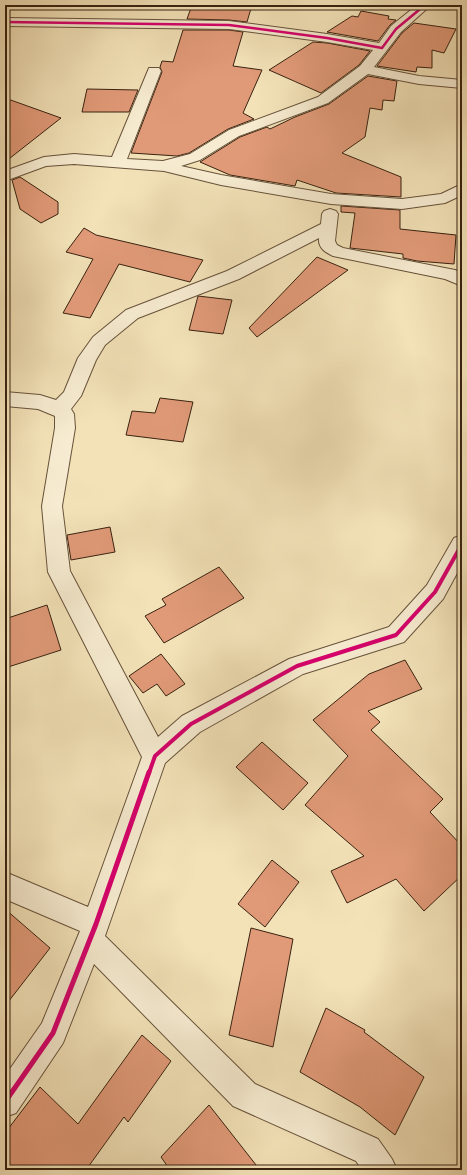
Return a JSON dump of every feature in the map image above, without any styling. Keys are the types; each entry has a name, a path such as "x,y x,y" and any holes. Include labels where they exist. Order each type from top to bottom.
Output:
{"street":[{"path":"164,166 195,157 234,133 323,100 365,69 396,29 425,5"},
{"path":"46,22 54,11"},
{"path":"5,22 229,25 327,38 382,48"},
{"path":"365,69 419,80 462,84"},
{"path":"118,162 154,71"},
{"path":"5,176 44,162 74,159 164,166 220,180 331,199 402,204 445,198 462,188"},
{"path":"331,199 328,242 330,248 339,252 449,274 462,280"},
{"path":"60,408 72,396 87,358 99,341 132,314 233,275 329,226"},
{"path":"7,403 40,402 60,408 64,414 65,428 52,506 59,572 155,756"},
{"path":"5,1102 53,1033 93,932 155,756 191,724 297,666 396,635 435,592 462,544"},
{"path":"5,885 93,932 244,1095 367,1150 381,1170"}],"building":[{"path":"192,5 252,5 247,22 187,19"},
{"path":"361,11 389,16 388,19 396,20 390,25 378,41 327,32 352,16 358,17"},
{"path":"414,23 456,29 444,53 432,50 432,68 417,67 416,72 377,66 402,33"},
{"path":"183,30 229,30 243,32 233,66 262,70 243,113 254,119 228,129 189,153 177,156 131,153 162,72 160,67 162,61 173,62"},
{"path":"313,42 370,51 359,65 321,93 269,70"},
{"path":"368,76 397,81 394,101 383,100 382,110 370,108 365,137 342,153 401,177 401,197 336,193 297,180 295,186 230,175 200,162 240,137 267,127 270,129 295,117 329,104"},
{"path":"87,89 138,90 129,112 82,112"},
{"path":"5,98 61,118 5,162"},
{"path":"20,177 58,202 58,214 41,223 20,209 12,180"},
{"path":"341,206 400,210 400,229 456,235 454,264 417,261 403,258 403,254 350,248 355,213 341,212"},
{"path":"84,228 96,235 203,260 190,282 119,264 90,318 63,313 93,259 66,252"},
{"path":"317,257 348,270 257,337 249,328"},
{"path":"198,296 232,300 223,334 189,330"},
{"path":"160,398 193,402 183,442 126,435 132,411 155,413"},
{"path":"110,527 115,552 71,560 67,535"},
{"path":"219,567 244,598 164,643 145,616 166,605 162,599"},
{"path":"47,605 61,650 5,668 5,619"},
{"path":"161,654 185,684 166,696 157,684 143,693 129,676"},
{"path":"405,660 422,689 368,711 380,722 371,730 443,799 430,812 462,846 462,875 424,911 396,879 347,903 331,871 364,856 305,805 348,756 313,720 369,674"},
{"path":"262,742 308,783 283,810 236,767"},
{"path":"272,860 299,882 265,927 238,904"},
{"path":"5,909 50,948 5,1006"},
{"path":"251,928 293,939 273,1047 229,1035"},
{"path":"326,1008 365,1030 364,1032 424,1077 395,1135 360,1107 300,1072"},
{"path":"142,1035 171,1061 128,1122 124,1117 86,1170 11,1170 5,1163 5,1133 40,1087 78,1124"},
{"path":"209,1105 260,1170 170,1170 161,1157"}],"cycle path":[{"path":"5,22 229,25 327,38 382,48 396,29 425,5"},
{"path":"5,1102 53,1033 96,924 155,756 191,724 297,666 396,635 435,592 462,544"}]}
